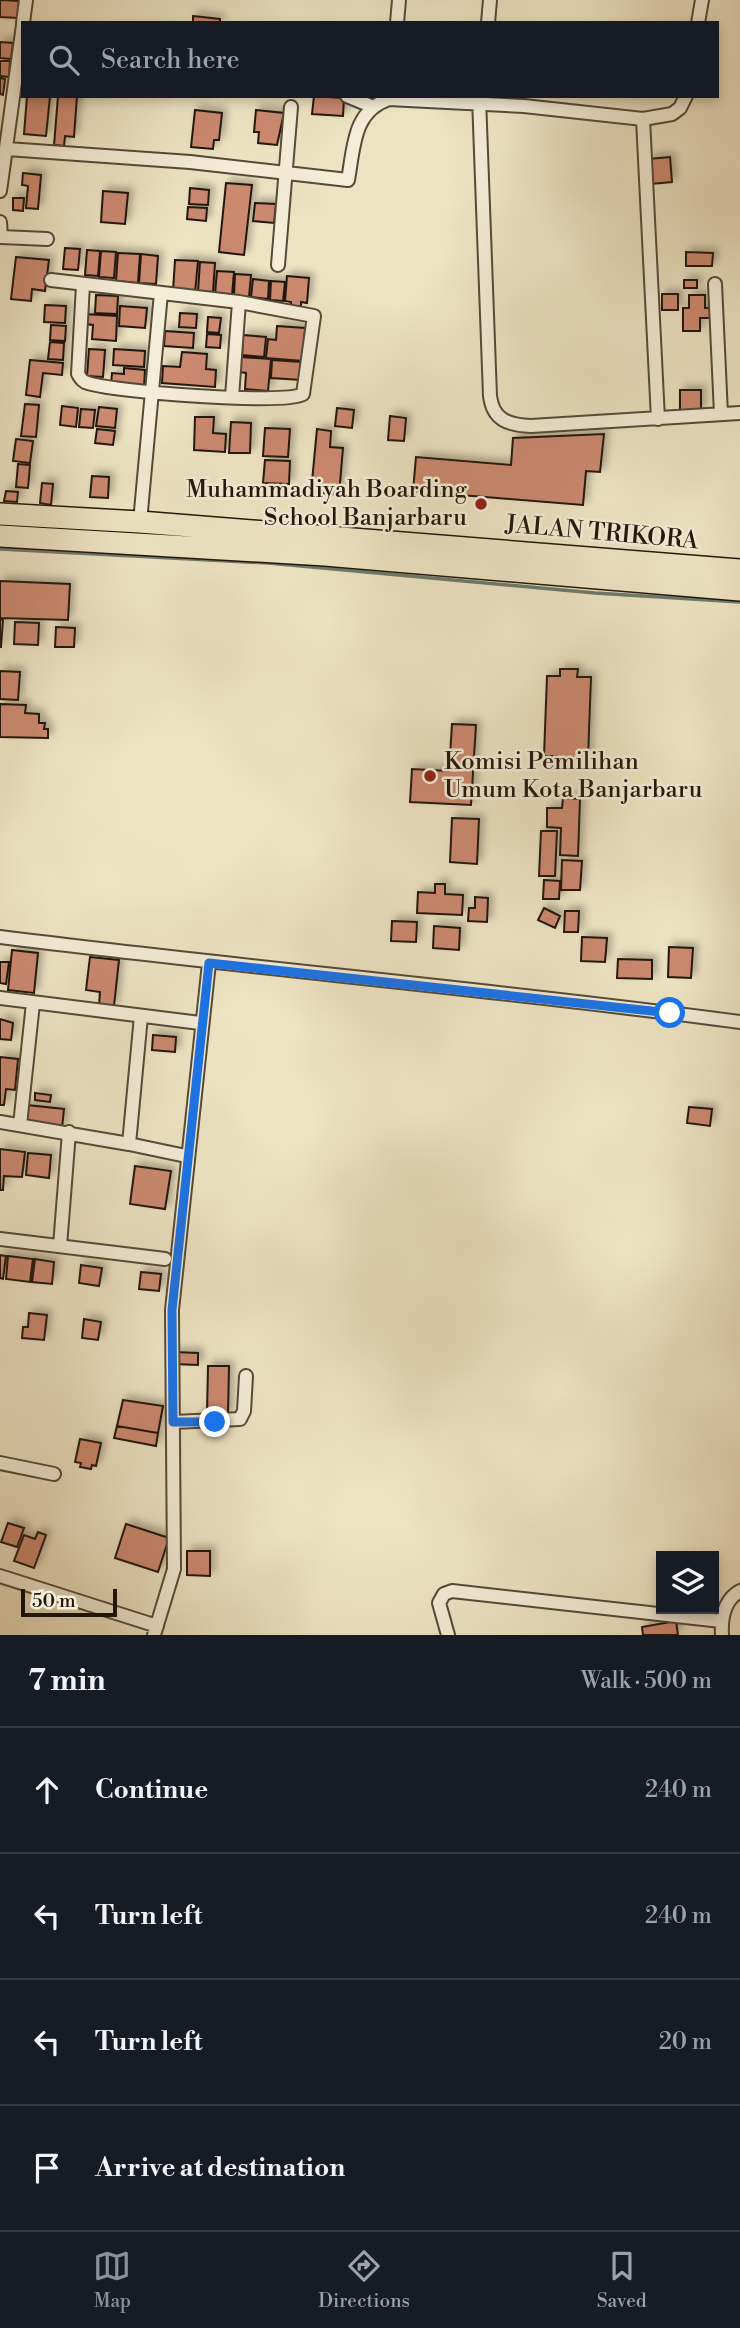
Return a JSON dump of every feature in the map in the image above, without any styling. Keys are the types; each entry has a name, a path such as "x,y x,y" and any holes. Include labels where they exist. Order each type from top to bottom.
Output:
{"main road":[{"name":"JALAN TRIKORA","path":"0,514 140,522 698,577 740,590"},
{"name":"JALAN TRIKORA","path":"0,536 698,577 740,570"}],"street":[{"path":"23,21 26,0"},
{"path":"397,21 399,0"},
{"path":"488,21 491,0"},
{"path":"698,21 702,0"},
{"path":"0,191 21,37"},
{"path":"352,98 371,106"},
{"path":"7,149 190,162 348,180 359,124 371,106 390,98 479,100 643,119 673,114 685,98"},
{"path":"479,100 490,396 495,414 508,423 531,426 740,413"},
{"path":"278,265 291,107"},
{"path":"643,119 659,419"},
{"path":"0,222 1,237 47,239"},
{"path":"51,280 239,302 314,316 303,394 293,398 152,392 100,386 80,378 77,360 83,285"},
{"path":"715,284 721,414"},
{"path":"140,522 161,293"},
{"path":"232,397 239,302"},
{"path":"0,937 209,963 585,1002 740,1022"},
{"path":"0,1576 155,1631 174,1569 172,1310 186,1156 209,963"},
{"path":"0,998 201,1023"},
{"path":"20,1125 33,1003"},
{"path":"129,1144 141,1016"},
{"path":"0,1122 69,1132 186,1156"},
{"path":"60,1246 69,1132"},
{"path":"0,1239 165,1259"},
{"path":"173,1422 240,1419 244,1411 246,1376"},
{"path":"0,1463 54,1475"},
{"path":"448,1635 439,1603 444,1594 452,1591 721,1628 728,1601 740,1591"}],"building":[{"path":"0,0 19,1 18,18 0,17"},
{"path":"193,16 220,19 220,21 193,21"},
{"path":"0,42 13,43 11,59 0,58"},
{"path":"0,61 10,61 9,77 0,76"},
{"path":"0,78 5,79 3,95 0,94"},
{"path":"27,98 50,98 46,136 24,134"},
{"path":"58,98 77,98 74,137 65,136 64,146 54,145"},
{"path":"314,98 344,98 343,116 312,114"},
{"path":"195,110 222,113 219,140 214,140 213,149 191,147"},
{"path":"256,110 284,113 277,145 258,143 259,132 254,132"},
{"path":"670,157 672,182 651,184 649,159"},
{"path":"23,173 41,175 38,209 26,208 28,186 22,185"},
{"path":"226,183 252,185 244,255 219,252"},
{"path":"190,188 209,190 208,205 189,204"},
{"path":"103,191 128,193 125,224 101,222"},
{"path":"13,198 24,198 23,211 13,210"},
{"path":"255,203 276,204 274,223 253,221"},
{"path":"188,207 207,208 206,221 187,219"},
{"path":"65,248 80,249 78,270 63,269"},
{"path":"87,250 100,251 98,276 85,275"},
{"path":"101,251 116,252 114,278 99,277"},
{"path":"686,252 713,253 712,266 686,266"},
{"path":"118,253 140,254 138,283 116,281"},
{"path":"141,254 158,256 156,284 139,283"},
{"path":"16,257 49,260 45,291 32,289 31,301 11,299"},
{"path":"175,260 198,261 195,293 173,291"},
{"path":"200,262 215,263 213,292 198,291"},
{"path":"217,271 234,272 232,295 215,294"},
{"path":"235,274 251,275 249,297 234,296"},
{"path":"287,276 309,278 307,303 301,302 301,307 291,306 291,302 285,301"},
{"path":"253,279 269,281 268,299 251,297"},
{"path":"684,280 697,280 697,288 684,288"},
{"path":"271,281 285,282 283,301 270,300"},
{"path":"662,294 678,294 678,310 662,310"},
{"path":"96,295 118,296 117,314 95,313"},
{"path":"689,295 705,295 705,308 710,308 710,318 700,318 700,331 683,331 683,308 689,308"},
{"path":"45,305 66,306 65,323 44,322"},
{"path":"120,306 147,308 145,328 119,326"},
{"path":"180,313 197,314 196,328 179,327"},
{"path":"84,314 117,316 116,341 92,339 93,325 84,324"},
{"path":"208,317 221,318 219,333 207,332"},
{"path":"51,325 66,326 65,341 50,340"},
{"path":"277,326 305,328 303,361 266,358 268,339 276,340"},
{"path":"165,331 194,333 193,348 164,346"},
{"path":"207,334 221,335 220,348 206,347"},
{"path":"243,335 266,337 264,357 242,355"},
{"path":"50,342 64,343 63,360 48,359"},
{"path":"89,349 105,350 103,377 87,376"},
{"path":"114,349 145,351 144,367 113,365"},
{"path":"182,352 207,354 206,369 216,370 215,387 162,383 163,366 180,367"},
{"path":"240,357 271,359 268,391 245,389 246,373 238,372"},
{"path":"30,360 63,363 62,375 43,373 40,397 26,395"},
{"path":"272,360 302,362 301,380 271,378"},
{"path":"124,368 145,370 144,387 111,385 112,373 124,374"},
{"path":"680,390 701,390 701,411 680,411"},
{"path":"25,404 39,405 36,437 21,436"},
{"path":"62,406 78,408 76,427 60,425"},
{"path":"99,407 117,409 115,428 96,426"},
{"path":"337,408 354,410 352,428 335,426"},
{"path":"81,409 95,410 93,428 79,427"},
{"path":"390,416 406,418 404,441 388,440"},
{"path":"195,417 214,417 213,433 226,434 225,452 194,450"},
{"path":"231,422 251,423 250,453 229,453"},
{"path":"265,428 290,429 288,457 263,456"},
{"path":"97,429 115,431 113,445 95,443"},
{"path":"317,429 331,431 330,447 343,448 339,495 311,492"},
{"path":"604,434 600,472 586,471 583,505 413,491 416,457 511,465 513,438"},
{"path":"16,439 33,441 30,463 13,461"},
{"path":"265,460 290,461 289,484 263,483"},
{"path":"18,464 30,465 28,488 16,487"},
{"path":"92,476 109,477 108,498 90,497"},
{"path":"42,483 53,484 51,505 40,503"},
{"path":"6,491 18,492 17,502 4,501"},
{"path":"0,581 70,584 68,620 0,618"},
{"path":"0,619 3,620 1,647 0,647"},
{"path":"15,622 39,623 38,645 14,644"},
{"path":"56,627 75,628 74,647 55,647"},
{"path":"560,669 578,669 577,677 591,677 588,758 574,757 574,766 557,766 557,756 544,756 547,676 560,676"},
{"path":"0,671 20,672 18,700 0,699"},
{"path":"0,704 26,705 25,713 39,714 39,723 45,723 44,729 48,729 48,738 0,737"},
{"path":"452,724 476,725 471,805 410,802 412,769 449,771"},
{"path":"563,798 580,799 578,856 560,855 561,828 547,827 547,808 562,808"},
{"path":"452,818 479,819 477,864 450,862"},
{"path":"541,831 557,831 555,876 539,876"},
{"path":"562,860 582,861 580,890 561,890"},
{"path":"544,880 560,881 559,899 543,899"},
{"path":"435,884 445,884 445,894 463,895 462,915 417,913 418,892 435,893"},
{"path":"475,897 488,898 487,922 468,921 469,908 475,908"},
{"path":"544,908 560,916 555,928 538,920"},
{"path":"565,911 579,911 578,932 564,932"},
{"path":"392,921 417,922 416,942 391,941"},
{"path":"434,926 460,928 459,950 433,948"},
{"path":"582,937 607,938 605,962 581,961"},
{"path":"669,947 693,948 691,978 668,977"},
{"path":"12,950 38,953 34,993 8,990"},
{"path":"90,957 119,960 114,1006 99,1005 100,992 86,990"},
{"path":"618,959 652,960 652,979 617,978"},
{"path":"0,962 9,962 6,984 0,983"},
{"path":"0,1019 13,1023 11,1040 0,1039"},
{"path":"153,1035 176,1037 175,1052 152,1050"},
{"path":"0,1057 18,1059 15,1090 6,1089 4,1105 0,1105"},
{"path":"35,1093 51,1095 50,1102 35,1100"},
{"path":"27,1105 64,1109 62,1128 25,1123"},
{"path":"689,1107 712,1109 710,1126 687,1123"},
{"path":"0,1149 25,1152 22,1177 4,1176 3,1190 0,1190"},
{"path":"28,1153 51,1155 49,1178 26,1175"},
{"path":"135,1166 171,1171 165,1209 130,1204"},
{"path":"0,1255 6,1256 3,1279 0,1278"},
{"path":"8,1256 33,1259 30,1282 6,1279"},
{"path":"35,1259 54,1262 52,1284 32,1282"},
{"path":"81,1265 102,1268 99,1286 79,1283"},
{"path":"141,1272 161,1274 159,1291 139,1289"},
{"path":"29,1313 47,1315 44,1340 22,1338 23,1327 28,1327"},
{"path":"84,1319 101,1322 98,1340 82,1338"},
{"path":"174,1352 198,1353 198,1365 174,1364"},
{"path":"208,1366 229,1366 228,1415 207,1414"},
{"path":"123,1400 163,1406 158,1433 117,1426"},
{"path":"117,1426 158,1433 156,1446 114,1438"},
{"path":"80,1439 101,1443 96,1466 92,1465 91,1469 80,1467 81,1463 75,1462"},
{"path":"8,1523 24,1528 17,1547 1,1542"},
{"path":"126,1524 169,1538 158,1572 115,1558"},
{"path":"38,1532 46,1535 34,1568 14,1561 24,1535 35,1539"},
{"path":"187,1551 210,1551 210,1576 187,1575"},
{"path":"676,1621 678,1635 643,1635 642,1627"}],"waterway":[{"path":"0,549 268,563 595,593 740,602"}],"place":[{"name":"Muhammadiyah Boarding School Banjarbaru","path":"481,504"},
{"name":"Komisi Pemilihan Umum Kota Banjarbaru","path":"430,776"}],"route":[{"path":"215,1422 173,1422 172,1310 186,1156 209,963 572,1000 670,1013"}]}
